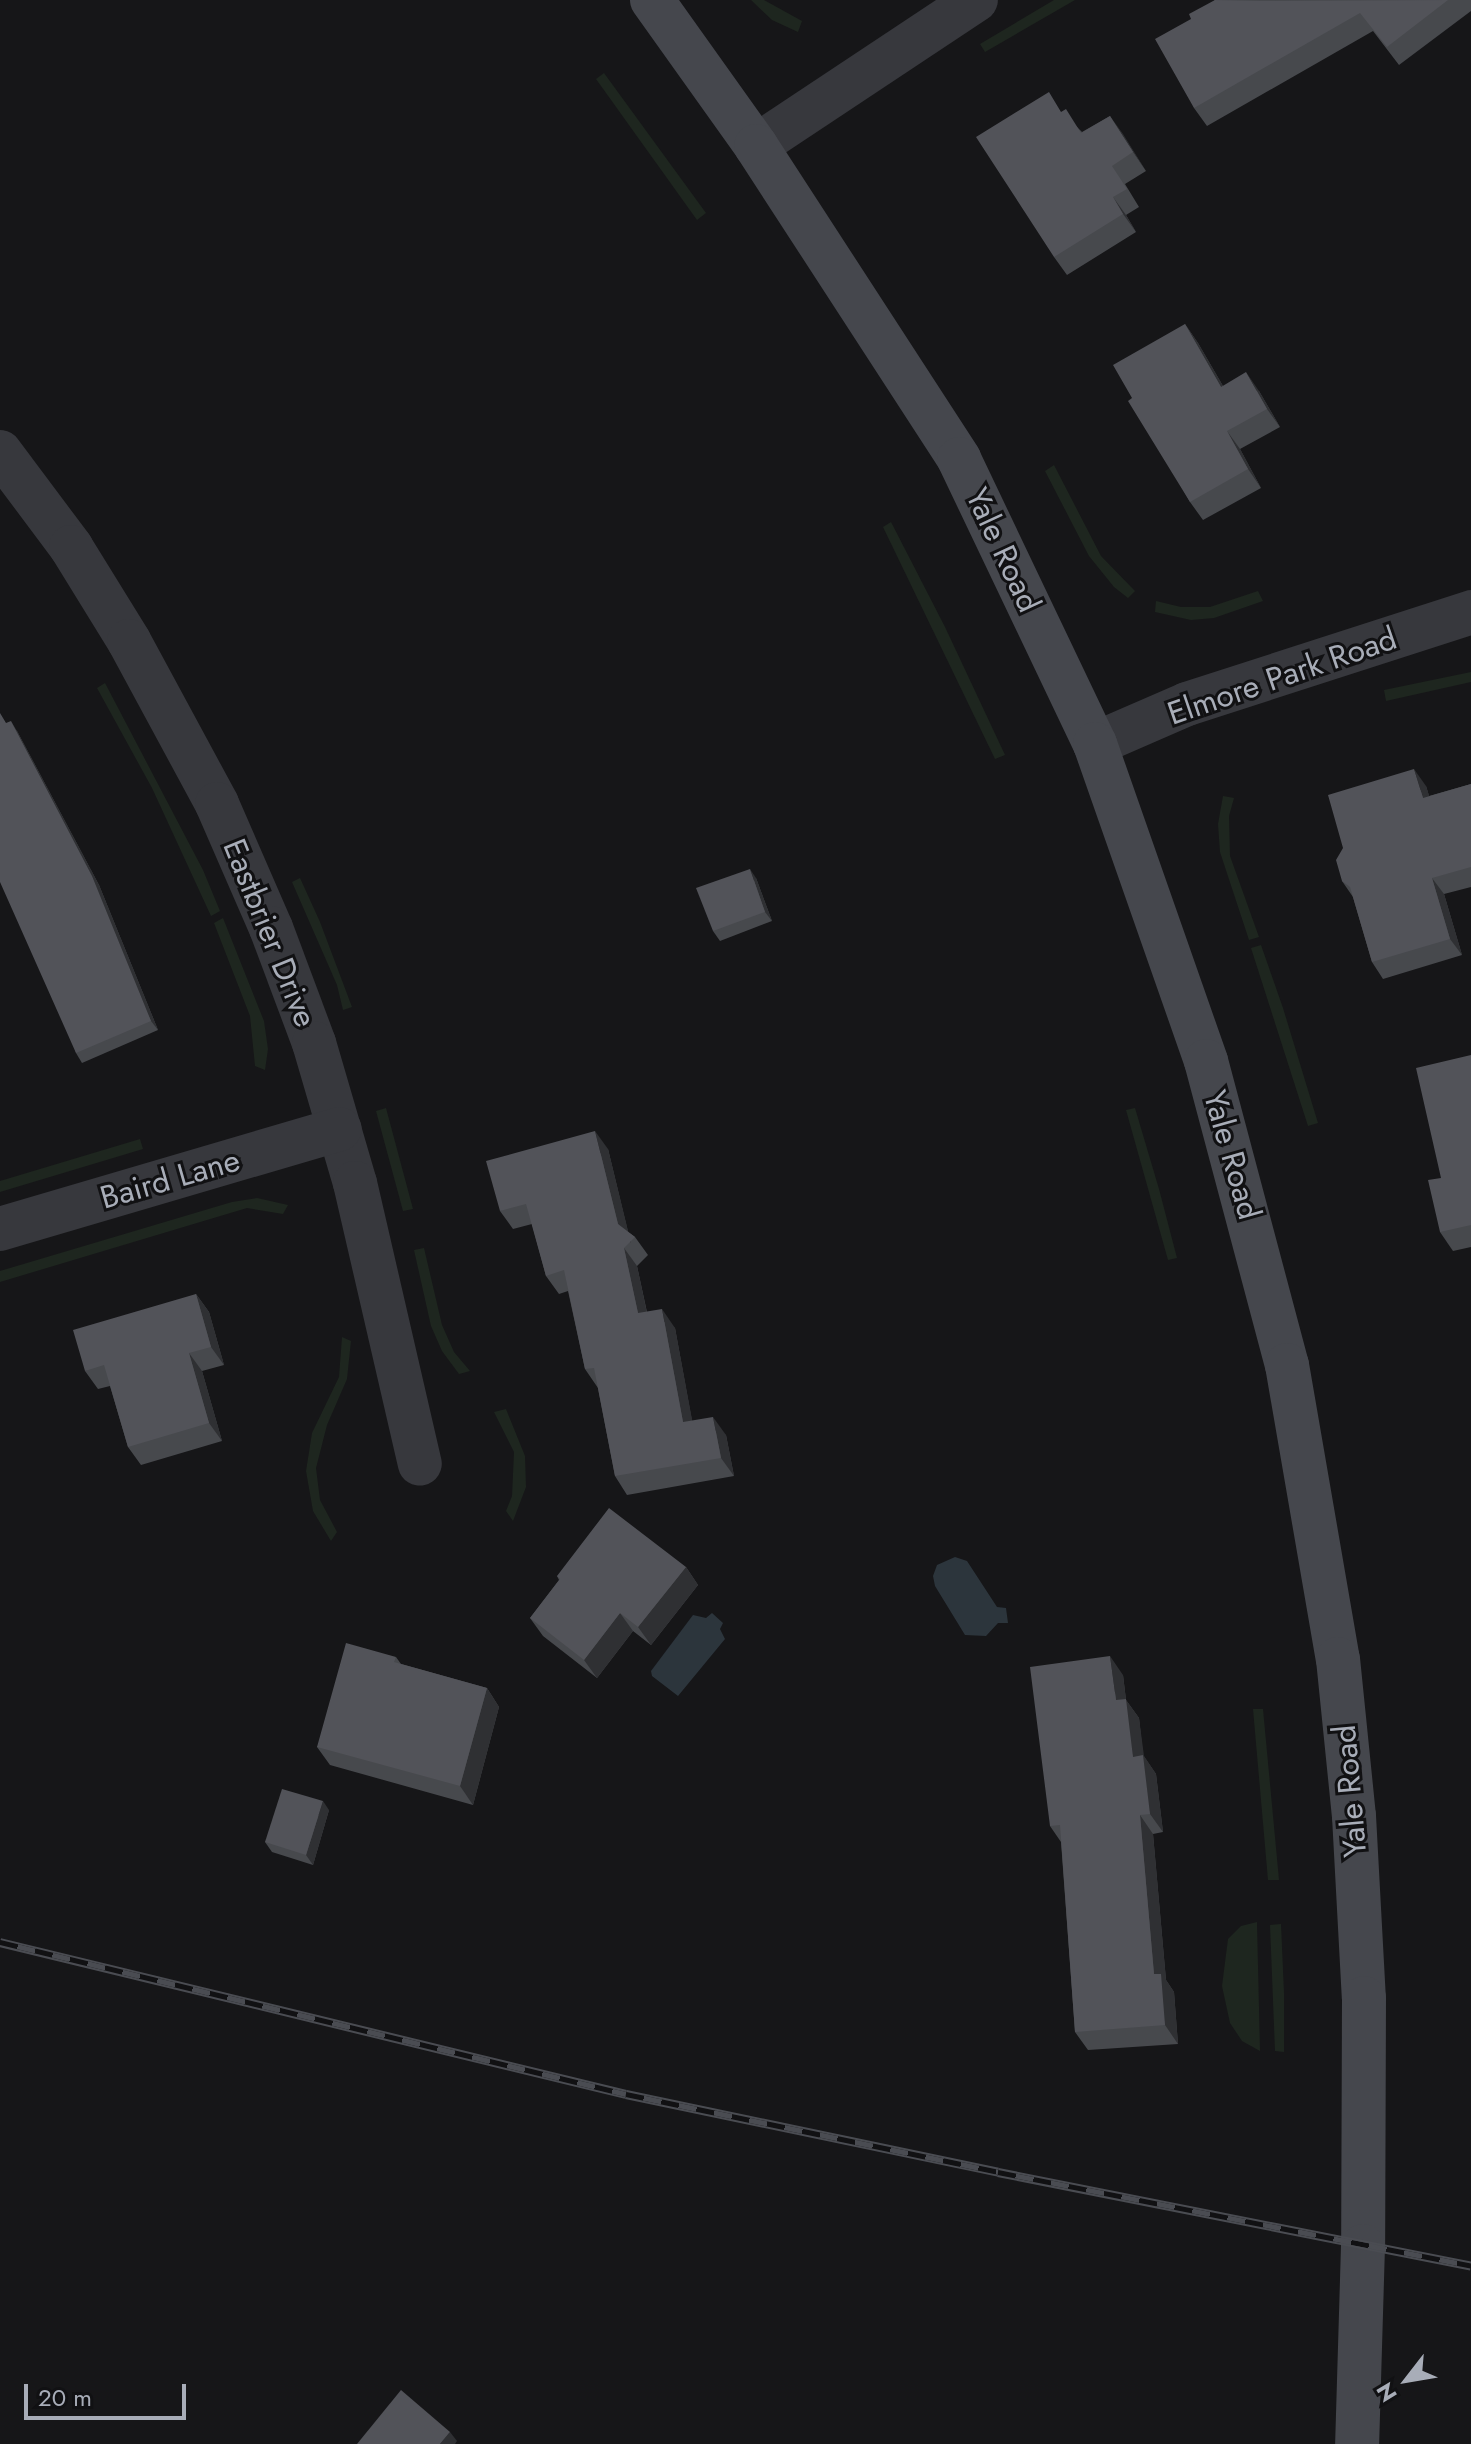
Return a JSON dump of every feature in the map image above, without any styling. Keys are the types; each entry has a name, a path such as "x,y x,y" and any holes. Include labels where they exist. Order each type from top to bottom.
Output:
{"main road":[{"name":"Yale Road","path":"652,0 756,146 959,459 1095,744 1206,1061 1287,1365 1338,1659 1354,1816 1364,1998 1364,2201 1357,2444"}],"street":[{"path":"756,146 976,0"},
{"name":"Eastbrier Drive","path":"0,452 71,547 120,627 217,804 287,968 340,1129 371,1240 420,1464"},
{"name":"Elmore Park Road","path":"1095,744 1187,704 1471,612"},
{"name":"Baird Lane","path":"0,1229 340,1129"}],"shaded area":[{"path":"751,0 764,0 802,21 798,32 772,20"},
{"path":"1054,0 1075,0 985,52 980,44"},
{"path":"604,73 706,213 697,220 596,79"},
{"path":"1054,465 1101,556 1135,591 1128,598 1114,587 1089,556 1045,471"},
{"path":"891,522 1005,755 995,759 883,527"},
{"path":"1258,591 1263,601 1214,618 1191,620 1155,612 1156,601 1181,607 1210,607"},
{"path":"1471,672 1471,682 1386,701 1384,690"},
{"path":"105,683 203,870 220,911 211,916 152,788 97,688"},
{"path":"1223,796 1234,798 1229,816 1230,856 1259,937 1249,940 1220,852 1218,824"},
{"path":"300,878 352,1007 343,1010 337,985 292,882"},
{"path":"223,918 264,1021 268,1049 265,1070 255,1066 250,1016 214,923"},
{"path":"1261,945 1318,1123 1308,1126 1251,948"},
{"path":"386,1108 413,1209 403,1211 376,1111"},
{"path":"1135,1108 1177,1258 1168,1260 1126,1110"},
{"path":"140,1139 143,1149 0,1192 0,1181"},
{"path":"257,1198 288,1205 283,1214 247,1208 0,1282 0,1271 232,1202"},
{"path":"424,1248 442,1325 454,1352 470,1371 459,1374 442,1351 431,1326 414,1250"},
{"path":"342,1337 351,1341 347,1379 327,1425 316,1468 320,1500 337,1532 331,1541 313,1511 306,1471 312,1433 339,1377"},
{"path":"506,1409 525,1456 526,1487 513,1521 506,1511 512,1496 514,1452 494,1412"},
{"path":"955,1557 967,1561 997,1607 1006,1608 1008,1623 998,1623 986,1636 965,1635 935,1586 933,1576 937,1565"},
{"path":"712,1613 723,1623 720,1629 725,1639 678,1696 652,1676 651,1671 693,1615 706,1618"},
{"path":"1253,1709 1263,1709 1279,1880 1268,1880"},
{"path":"1257,1922 1260,2051 1242,2041 1230,2023 1222,1986 1228,1939 1241,1926"},
{"path":"1281,1924 1284,2052 1275,2051 1270,1925"}],"building":[{"path":"1215,0 1448,0 1387,47 1360,13 1194,108 1155,39 1191,19 1189,14"},
{"path":"1049,92 1061,112 1066,109 1081,133 1110,116 1133,152 1112,166 1127,189 1113,197 1123,214 1054,257 976,137"},
{"path":"1185,324 1221,387 1246,372 1267,409 1227,431 1248,469 1190,502 1128,401 1132,398 1113,365"},
{"path":"0,713 6,723 11,721 92,876 151,1021 76,1053 0,882"},
{"path":"1414,769 1423,798 1471,784 1471,867 1432,878 1450,939 1372,962 1350,887 1342,881 1336,860 1343,848 1328,795"},
{"path":"750,869 765,912 713,931 696,888"},
{"path":"1471,1055 1471,1225 1440,1232 1428,1180 1441,1178 1416,1068"},
{"path":"595,1131 618,1224 635,1237 624,1248 638,1313 662,1309 683,1422 713,1417 721,1458 615,1476 594,1368 585,1369 564,1270 546,1276 526,1204 500,1211 486,1161"},
{"path":"196,1294 211,1347 189,1353 209,1423 128,1447 104,1365 85,1371 73,1330"},
{"path":"609,1508 686,1567 638,1627 620,1613 584,1660 530,1618 560,1579 557,1576"},
{"path":"346,1643 396,1657 394,1662 487,1688 460,1786 317,1747"},
{"path":"1110,1656 1116,1700 1126,1699 1133,1757 1143,1755 1150,1814 1140,1815 1154,1974 1161,1974 1165,2025 1075,2032 1060,1825 1050,1826 1030,1667"},
{"path":"282,1789 323,1801 306,1855 265,1842"},
{"path":"401,2390 450,2432 440,2444 357,2444"}],"railway":[{"path":"0,1942 626,2094 1471,2266"}]}
